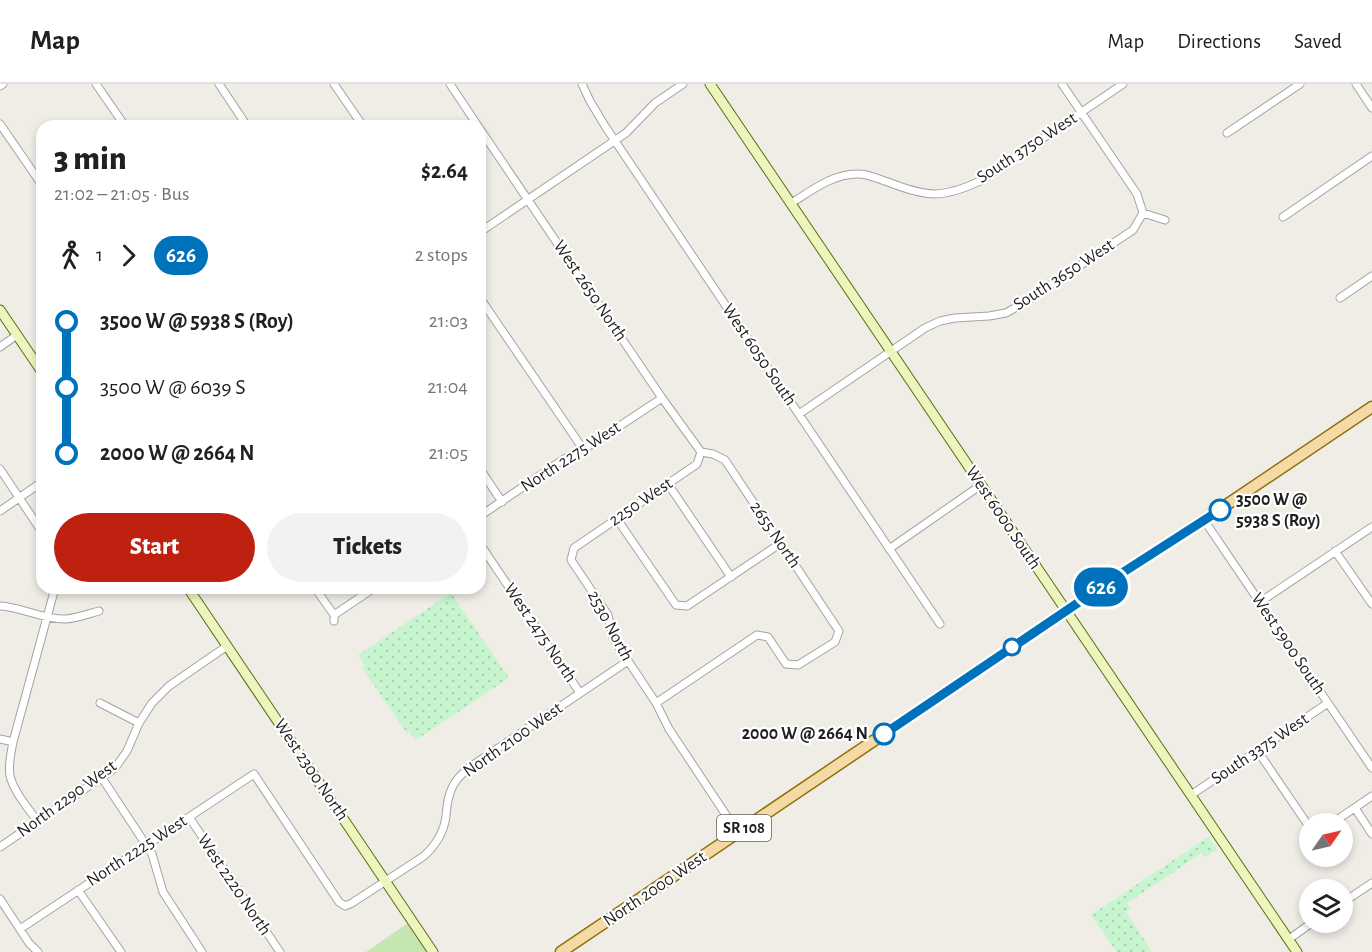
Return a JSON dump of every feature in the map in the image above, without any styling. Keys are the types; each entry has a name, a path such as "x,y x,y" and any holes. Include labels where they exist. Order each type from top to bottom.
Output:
{"main road":[{"name":"SR 108","path":"1066,611 1372,407"},
{"name":"North 2000 West","path":"561,952 1066,611"}],"street":[{"path":"96,84 121,120"},
{"path":"219,84 243,120"},
{"path":"334,84 359,120"},
{"name":"West 2650 North","path":"450,84 474,120"},
{"name":"West 6050 South","path":"582,84 614,141 940,624"},
{"path":"486,227 626,133 655,103 683,84"},
{"name":"West 6000 South","path":"710,84 1298,952"},
{"path":"1062,84 1137,194 1143,213 1165,220"},
{"name":"South 3750 West","path":"790,204 840,176 858,173 913,192 946,193 963,189 980,180 1123,84"},
{"path":"1227,133 1300,84"},
{"path":"1356,84 1372,108"},
{"path":"0,124 36,176"},
{"name":"West 2650 North","path":"486,138 701,453"},
{"path":"1283,217 1372,156"},
{"name":"South 3650 West","path":"799,414 925,328 940,321 955,318 1006,313 1022,304 1133,230 1143,213"},
{"path":"1340,298 1372,276"},
{"path":"486,307 583,449"},
{"path":"0,310 36,363"},
{"path":"0,347 17,335"},
{"name":"North 2275 West","path":"486,512 564,459 662,398"},
{"name":"2250 West","path":"574,548 697,464 701,453"},
{"name":"2655 North","path":"656,703 758,635 768,637 786,664 798,665 835,642 839,631 725,460 713,454 701,453"},
{"path":"0,469 36,523"},
{"path":"486,478 502,502"},
{"path":"668,484 731,577"},
{"path":"889,549 981,485"},
{"path":"0,511 36,486"},
{"path":"617,519 676,605 687,606 781,543"},
{"name":"West 5900 South","path":"1204,520 1372,768"},
{"path":"1260,602 1372,527"},
{"name":"2530 North","path":"574,548 571,560 608,615 613,638 656,703 669,729 738,833"},
{"path":"1335,551 1372,604"},
{"name":"West 2475 North","path":"486,553 580,693"},
{"path":"38,822 10,776 10,759 54,594"},
{"name":"West 2300 North","path":"192,594 434,952"},
{"path":"319,594 334,618 366,594"},
{"path":"0,606 65,619 99,611"},
{"name":"North 2290 West","path":"0,847 115,768 127,751 139,723 152,703 169,686 227,646"},
{"name":"North 2100 West","path":"345,906 424,856 432,848 443,829 448,796 453,784 470,767 628,661"},
{"path":"100,703 139,723"},
{"name":"South 3375 West","path":"1191,795 1328,703"},
{"path":"0,739 13,742"},
{"path":"1257,750 1300,813"},
{"name":"North 2225 West","path":"20,929 254,774 339,902 345,906"},
{"path":"102,778 152,854 163,892 202,952"},
{"path":"1348,813 1372,796"},
{"path":"1355,808 1372,834"},
{"name":"West 2220 North","path":"189,817 280,952"},
{"path":"1353,896 1372,883"},
{"path":"78,890 121,952"},
{"path":"0,899 29,943 38,952"},
{"path":"1288,939 1299,932"}],"green space":[{"path":"452,594 509,678 416,740 409,731 407,733 362,668 365,665 358,655"},
{"path":"1208,837 1217,849 1205,857 1202,853 1127,903 1131,909 1126,912 1152,952 1117,952 1091,915"},
{"path":"408,923 427,952 366,952"}],"bus line":[{"name":"626","path":"884,734 1122,573 1220,510"}],"place":[{"name":"3500 W @ 5938 S (Roy)","path":"1220,510"},
{"name":"2000 W @ 2664 N","path":"884,734"}]}
